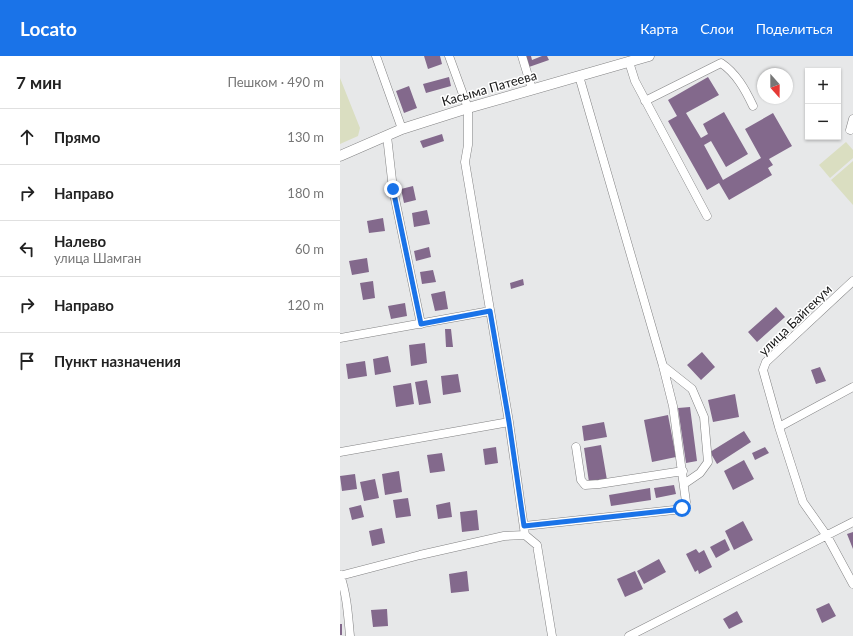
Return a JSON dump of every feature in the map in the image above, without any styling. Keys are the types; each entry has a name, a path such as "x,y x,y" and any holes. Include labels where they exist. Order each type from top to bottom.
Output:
{"main road":[{"name":"Касыма Патеева","path":"340,156 402,129 532,89 649,56"}],"street":[{"path":"376,56 402,129"},
{"path":"449,56 468,108 468,145 465,162 509,422 525,535 537,546 552,636"},
{"path":"522,56 532,89"},
{"path":"629,62 635,81 645,101 707,216"},
{"path":"645,101 721,63 745,88 753,106"},
{"path":"524,526 674,510 682,508 686,502 674,406 579,76"},
{"path":"850,130 853,119"},
{"path":"387,136 393,189 421,324"},
{"name":"улица Байгекум","path":"853,282 766,362 763,370 779,427 803,502 827,536 853,584"},
{"path":"340,338 490,311"},
{"path":"663,366 692,389 704,417 708,462 700,473 684,484"},
{"path":"779,427 853,387"},
{"path":"340,452 509,422"},
{"path":"576,447 582,480 585,485 683,471"},
{"path":"629,636 853,522"},
{"path":"350,636 348,609 344,587 340,576 420,555 504,536 525,535"}],"green space":[{"path":"340,78 360,128 358,136 340,144"},
{"path":"846,142 853,150 853,158 830,178 819,165"},
{"path":"853,161 853,205 831,180"}],"building":[{"path":"424,56 440,56 442,64 428,69"},
{"path":"525,56 531,56 532,60 542,56 547,56 549,60 529,67"},
{"path":"449,77 451,86 426,93 423,84"},
{"path":"708,77 719,95 686,113 701,138 708,134 703,124 724,112 748,154 726,167 711,141 704,145 723,180 761,158 745,129 773,113 792,146 769,159 773,165 768,168 772,175 729,200 719,183 707,190 668,121 677,116 668,100"},
{"path":"409,86 417,108 404,113 396,91"},
{"path":"442,134 444,141 423,148 420,141"},
{"path":"413,186 416,200 404,203 401,189"},
{"path":"427,210 430,224 414,227 412,213"},
{"path":"383,218 385,231 369,233 367,221"},
{"path":"429,247 431,257 416,261 414,251"},
{"path":"367,258 369,272 352,275 349,261"},
{"path":"433,270 436,282 422,284 420,272"},
{"path":"523,279 524,285 511,289 510,283"},
{"path":"373,281 375,298 363,300 360,283"},
{"path":"445,291 448,309 435,311 431,294"},
{"path":"405,303 407,316 391,319 388,306"},
{"path":"776,307 785,317 757,342 748,332"},
{"path":"445,329 451,329 453,347 446,347"},
{"path":"425,343 427,363 411,366 409,345"},
{"path":"702,352 715,367 701,380 687,365"},
{"path":"388,356 391,372 375,375 373,359"},
{"path":"365,361 367,376 348,379 346,364"},
{"path":"820,367 826,381 816,384 811,370"},
{"path":"458,374 461,392 443,395 441,376"},
{"path":"427,380 431,403 419,405 415,382"},
{"path":"411,383 414,404 396,407 393,386"},
{"path":"735,394 739,417 713,422 708,400"},
{"path":"690,407 697,461 686,463 678,408"},
{"path":"668,415 676,457 652,462 644,420"},
{"path":"604,422 607,437 584,441 582,426"},
{"path":"744,431 751,442 717,464 710,452"},
{"path":"601,445 607,480 589,482 584,448"},
{"path":"496,447 498,463 485,465 483,449"},
{"path":"765,447 769,453 755,460 752,453"},
{"path":"442,453 445,471 430,473 427,455"},
{"path":"744,460 754,479 733,490 724,471"},
{"path":"399,471 402,492 385,495 382,474"},
{"path":"355,474 357,489 342,491 340,476"},
{"path":"375,479 379,498 364,501 360,482"},
{"path":"674,485 676,494 656,498 654,488"},
{"path":"650,488 651,500 611,506 609,495"},
{"path":"408,498 411,516 396,518 393,500"},
{"path":"450,502 452,517 438,519 436,505"},
{"path":"361,505 364,517 352,520 349,508"},
{"path":"477,510 479,530 462,532 460,512"},
{"path":"743,521 753,540 734,550 725,531"},
{"path":"382,528 385,543 372,546 369,531"},
{"path":"853,532 853,549 847,534"},
{"path":"725,539 730,550 716,558 710,547"},
{"path":"696,549 699,553 704,550 712,567 699,574 698,570 695,572 686,554"},
{"path":"659,559 666,572 644,584 637,571"},
{"path":"467,571 469,591 451,593 449,574"},
{"path":"635,571 643,589 625,597 617,579"},
{"path":"829,603 836,616 822,623 816,609"},
{"path":"387,609 388,626 373,627 371,610"},
{"path":"737,611 743,622 729,629 723,619"},
{"path":"340,624 342,624 342,635 340,635"}],"route":[{"path":"393,189 421,324 490,311 509,422 524,526 682,508"}]}
